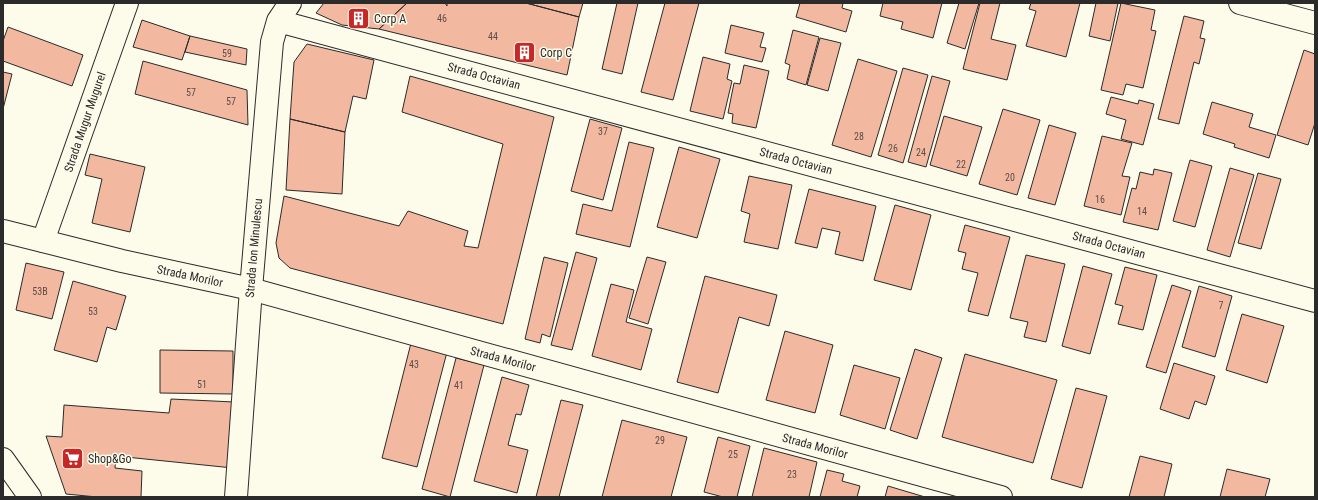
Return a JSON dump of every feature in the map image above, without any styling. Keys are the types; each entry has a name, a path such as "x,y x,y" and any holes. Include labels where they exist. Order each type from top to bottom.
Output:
{"street":[{"name":"Strada Mugur Mugurel","path":"43,241 127,3"},
{"name":"Strada Ion Minulescu","path":"236,497 250,289 272,42 278,21 290,3"},
{"path":"1240,3 1315,23"},
{"name":"Strada Octavian","path":"278,21 1315,301"},
{"name":"Strada Morilor","path":"3,231 122,262 250,289 1001,497"},
{"path":"3,459 30,497"}],"building":[{"name":"Corp A","path":"324,3 407,3 379,29 342,25 316,13"},
{"name":"Corp C","path":"407,3 445,3 447,6 447,3 526,3 579,17 567,75 379,29"},
{"path":"526,3 583,3 579,17"},
{"path":"617,3 638,3 622,74 602,69"},
{"path":"665,3 699,3 673,100 641,92"},
{"path":"800,3 843,3 842,8 852,11 846,32 796,17"},
{"path":"883,3 942,3 933,38 901,29 903,22 880,16"},
{"path":"959,3 979,3 965,49 947,43"},
{"path":"980,3 1000,3 991,39 1016,45 1007,80 963,69"},
{"path":"1031,3 1080,3 1066,57 1026,46 1036,11 1029,9"},
{"path":"1096,3 1118,3 1110,41 1089,36"},
{"path":"1121,3 1155,10 1151,30 1156,31 1143,88 1126,84 1123,95 1101,90"},
{"path":"1184,16 1204,21 1200,38 1205,39 1199,64 1194,62 1179,124 1158,119"},
{"path":"142,20 190,36 182,60 133,47"},
{"path":"731,25 764,33 760,47 766,48 762,62 725,53"},
{"path":"8,27 83,55 72,86 3,61 3,41"},
{"path":"793,30 819,37 806,85 787,79 790,65 785,63"},
{"path":"190,36 247,49 246,65 185,52"},
{"path":"820,38 841,43 828,91 807,85"},
{"path":"307,44 374,60 366,99 353,96 345,132 290,119 294,62"},
{"path":"1304,50 1315,54 1315,123 1308,145 1277,135"},
{"path":"703,57 730,64 727,79 732,81 723,119 690,111"},
{"path":"858,59 897,71 871,157 832,145"},
{"path":"143,61 247,90 248,125 135,94"},
{"path":"744,65 769,71 756,128 732,123 733,114 728,113 734,83 740,84"},
{"path":"903,68 928,75 903,163 878,155"},
{"path":"3,72 12,74 3,109"},
{"path":"410,76 554,117 503,324 290,268 279,258 276,243 284,196 399,226 408,211 468,231 464,246 478,248 503,144 402,112"},
{"path":"932,76 950,81 926,167 908,162"},
{"path":"1111,97 1138,104 1139,100 1154,104 1143,145 1121,139 1126,120 1106,114"},
{"path":"1212,102 1253,114 1249,127 1276,135 1269,158 1234,147 1235,144 1203,134"},
{"path":"1003,109 1040,120 1017,195 979,184"},
{"path":"944,116 982,127 967,176 930,165"},
{"path":"290,119 345,132 342,194 286,190"},
{"path":"590,119 622,128 603,200 571,191"},
{"path":"1049,125 1076,133 1055,205 1028,198"},
{"path":"1102,136 1132,143 1122,176 1130,177 1121,215 1084,206"},
{"path":"629,142 654,148 630,247 576,234 583,204 612,211"},
{"path":"679,147 720,159 697,238 657,227"},
{"path":"90,154 145,167 130,232 92,223 102,179 85,175"},
{"path":"1190,160 1212,166 1195,227 1173,221"},
{"path":"1230,168 1254,175 1230,257 1207,250"},
{"path":"1154,169 1172,173 1158,230 1123,222 1132,188 1136,189 1140,172 1153,175"},
{"path":"1258,173 1281,179 1261,249 1238,243"},
{"path":"749,176 792,185 778,249 744,242 750,214 741,211"},
{"path":"809,189 876,206 863,261 835,254 840,232 822,228 817,248 795,243"},
{"path":"895,205 931,215 911,290 874,280"},
{"path":"965,225 1010,237 988,316 968,311 978,273 962,269 966,253 958,251"},
{"path":"576,252 597,258 572,350 551,345"},
{"path":"1026,255 1065,264 1046,342 1024,337 1028,322 1010,318"},
{"path":"544,257 568,263 550,337 542,334 540,343 525,339"},
{"path":"647,257 666,262 648,324 629,318"},
{"path":"26,263 64,272 52,319 16,310"},
{"path":"1083,266 1112,274 1090,354 1062,346"},
{"path":"1125,267 1157,275 1143,330 1118,324 1123,306 1115,304"},
{"path":"705,276 777,295 769,326 739,317 718,393 677,382"},
{"path":"73,281 126,296 116,330 107,327 97,362 54,350"},
{"path":"611,284 634,290 626,322 652,329 641,370 592,356"},
{"path":"1172,285 1191,291 1166,373 1146,367"},
{"path":"1199,286 1232,296 1215,357 1182,347"},
{"path":"1242,314 1284,326 1267,383 1226,370"},
{"path":"785,331 833,345 815,413 766,400"},
{"path":"411,343 447,352 417,467 382,458"},
{"path":"915,349 942,358 917,439 890,430"},
{"path":"160,350 233,351 233,394 160,393"},
{"path":"965,354 1057,380 1033,463 942,437"},
{"path":"456,358 484,365 450,497 422,489"},
{"path":"1174,363 1215,376 1206,405 1195,401 1189,419 1160,409"},
{"path":"854,365 900,378 885,429 840,415"},
{"path":"502,377 529,385 521,415 516,414 508,445 528,450 517,493 474,481"},
{"path":"1076,388 1107,396 1082,488 1051,479"},
{"path":"171,399 234,402 233,468 116,456 115,468 142,471 141,497 97,497 66,494 46,436 62,437 64,405 169,413"},
{"path":"561,400 583,405 559,497 536,497"},
{"path":"622,420 687,437 671,497 602,497"},
{"path":"718,437 750,446 737,497 723,497 704,492"},
{"path":"764,448 817,462 809,497 752,497"},
{"path":"1140,456 1172,464 1164,497 1129,497"},
{"path":"1227,469 1270,479 1265,497 1220,497"},
{"path":"827,470 844,474 842,481 860,486 857,497 820,497"},
{"path":"888,486 925,497 885,497"}],"place":[{"name":"Corp A","path":"359,19"},
{"name":"Corp C","path":"525,53"},
{"name":"Shop&Go","path":"73,459"}]}
